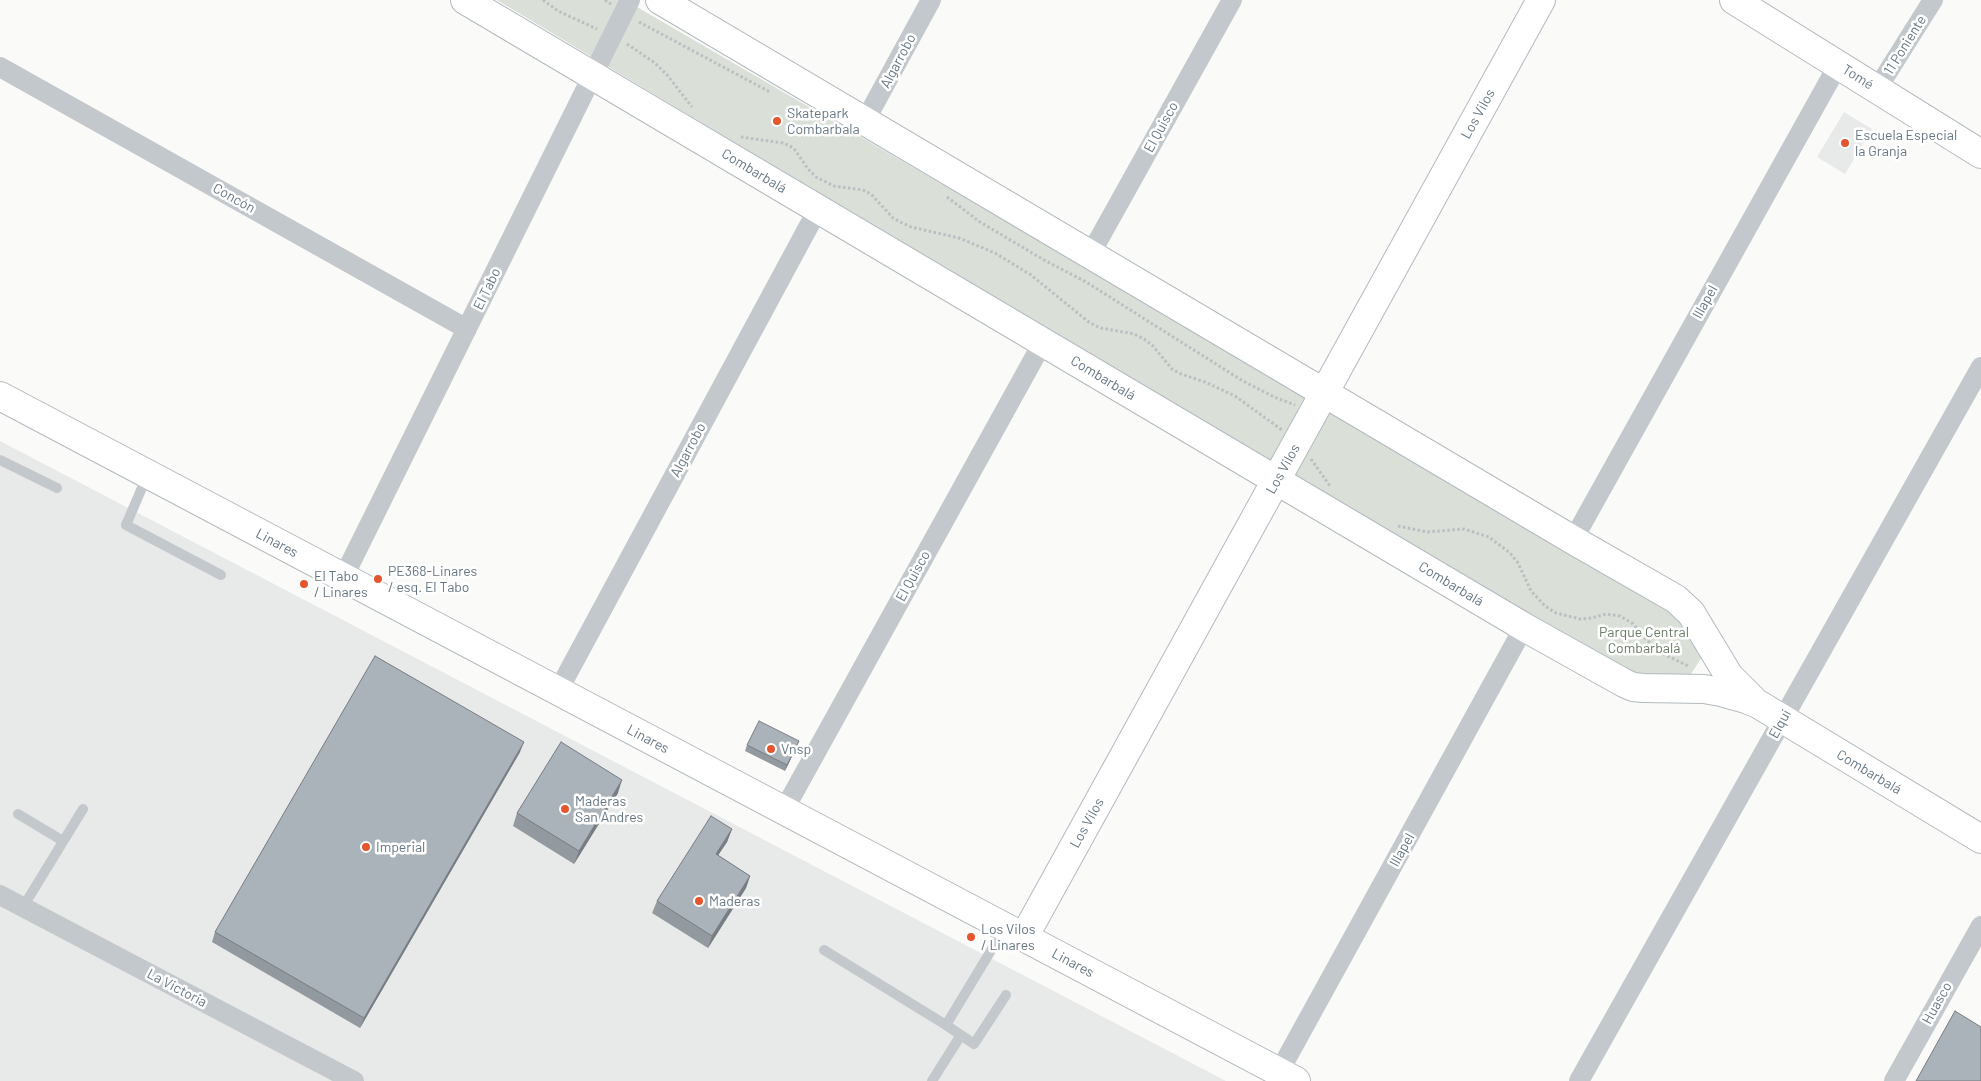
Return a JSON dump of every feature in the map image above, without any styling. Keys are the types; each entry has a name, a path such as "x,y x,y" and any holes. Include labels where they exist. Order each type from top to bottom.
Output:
{"main road":[{"name":"Combarbalá","path":"465,0 1524,628 1633,687 1695,683 1758,704 1981,839"},
{"name":"Combarbalá","path":"660,0 1676,599 1691,613 1729,676 1758,704"},
{"name":"Los Vilos","path":"1015,932 1276,480 1541,0"},
{"name":"Tomé","path":"1734,0 1981,154"},
{"name":"Linares","path":"0,396 1288,1076"},
{"path":"1695,683 1709,664 1711,646"}],"street":[{"name":"El Tabo","path":"343,578 630,0"},
{"name":"Algarrobo","path":"865,121 931,0"},
{"name":"El Quisco","path":"1090,255 1232,0"},
{"name":"11 Poniente","path":"1877,89 1933,0"},
{"name":"Illapel","path":"1573,540 1838,65"},
{"name":"Concón","path":"0,67 467,329"},
{"name":"Algarrobo","path":"558,691 818,209"},
{"name":"El Quisco","path":"784,810 1043,342"},
{"name":"Elqui","path":"1580,1081 1981,367"},
{"name":"Illapel","path":"1288,1076 1524,628"},
{"name":"La Victoria","path":"0,895 354,1081"},
{"name":"Huasco","path":"1894,1081 1981,926"}],"lane":[{"path":"0,460 57,488"},
{"path":"148,474 126,525 221,576"},
{"path":"23,907 83,808"},
{"path":"18,814 63,841"},
{"path":"946,1024 1015,932"},
{"path":"824,950 946,1024 974,1044 1006,995"},
{"path":"932,1081 961,1035"}],"path":[{"path":"543,0 558,11 612,36 641,53 668,76 695,110"},
{"path":"734,136 783,143 790,146 795,150 808,170 816,177 834,186 864,190 893,218 911,227 959,238 995,253 1031,275 1090,323 1101,328 1134,334 1144,339 1152,345 1172,369 1235,396 1298,441 1330,486 1338,491"},
{"path":"1396,525 1427,532 1464,530 1489,537 1510,553 1518,563 1531,591 1545,606 1556,613 1580,619 1606,614 1620,616 1632,623 1656,650 1685,665 1695,683"}],"shaded area":[{"name":"Escuela Especial la Granja","path":"1844,112 1872,129 1845,174 1817,157"},
{"path":"0,441 1226,1081 0,1081"}],"green space":[{"name":"Parque Central Combarbalá","path":"497,0 625,0 1674,610 1702,657 1687,680 1633,681"}],"building":[{"name":"Imperial","path":"375,656 524,742 364,1018 215,932"},
{"name":"Vnsp","path":"759,721 799,741 787,765 747,745"},
{"name":"Maderas San Andres","path":"561,742 622,780 579,851 517,813"},
{"name":"Maderas","path":"711,816 732,829 716,854 750,876 712,936 657,901"},
{"path":"1955,1011 1981,1027 1981,1081 1916,1081"}],"place":[{"name":"Skatepark Combarbala","path":"777,121"},
{"name":"Escuela Especial la Granja","path":"1845,143"},
{"name":"PE368-Linares / esq. El Tabo","path":"378,579"},
{"name":"El Tabo / Linares","path":"304,584"},
{"name":"Vnsp","path":"771,749"},
{"name":"Maderas San Andres","path":"565,809"},
{"name":"Imperial","path":"366,847"},
{"name":"Maderas","path":"699,901"},
{"name":"Los Vilos / Linares","path":"971,937"}]}
